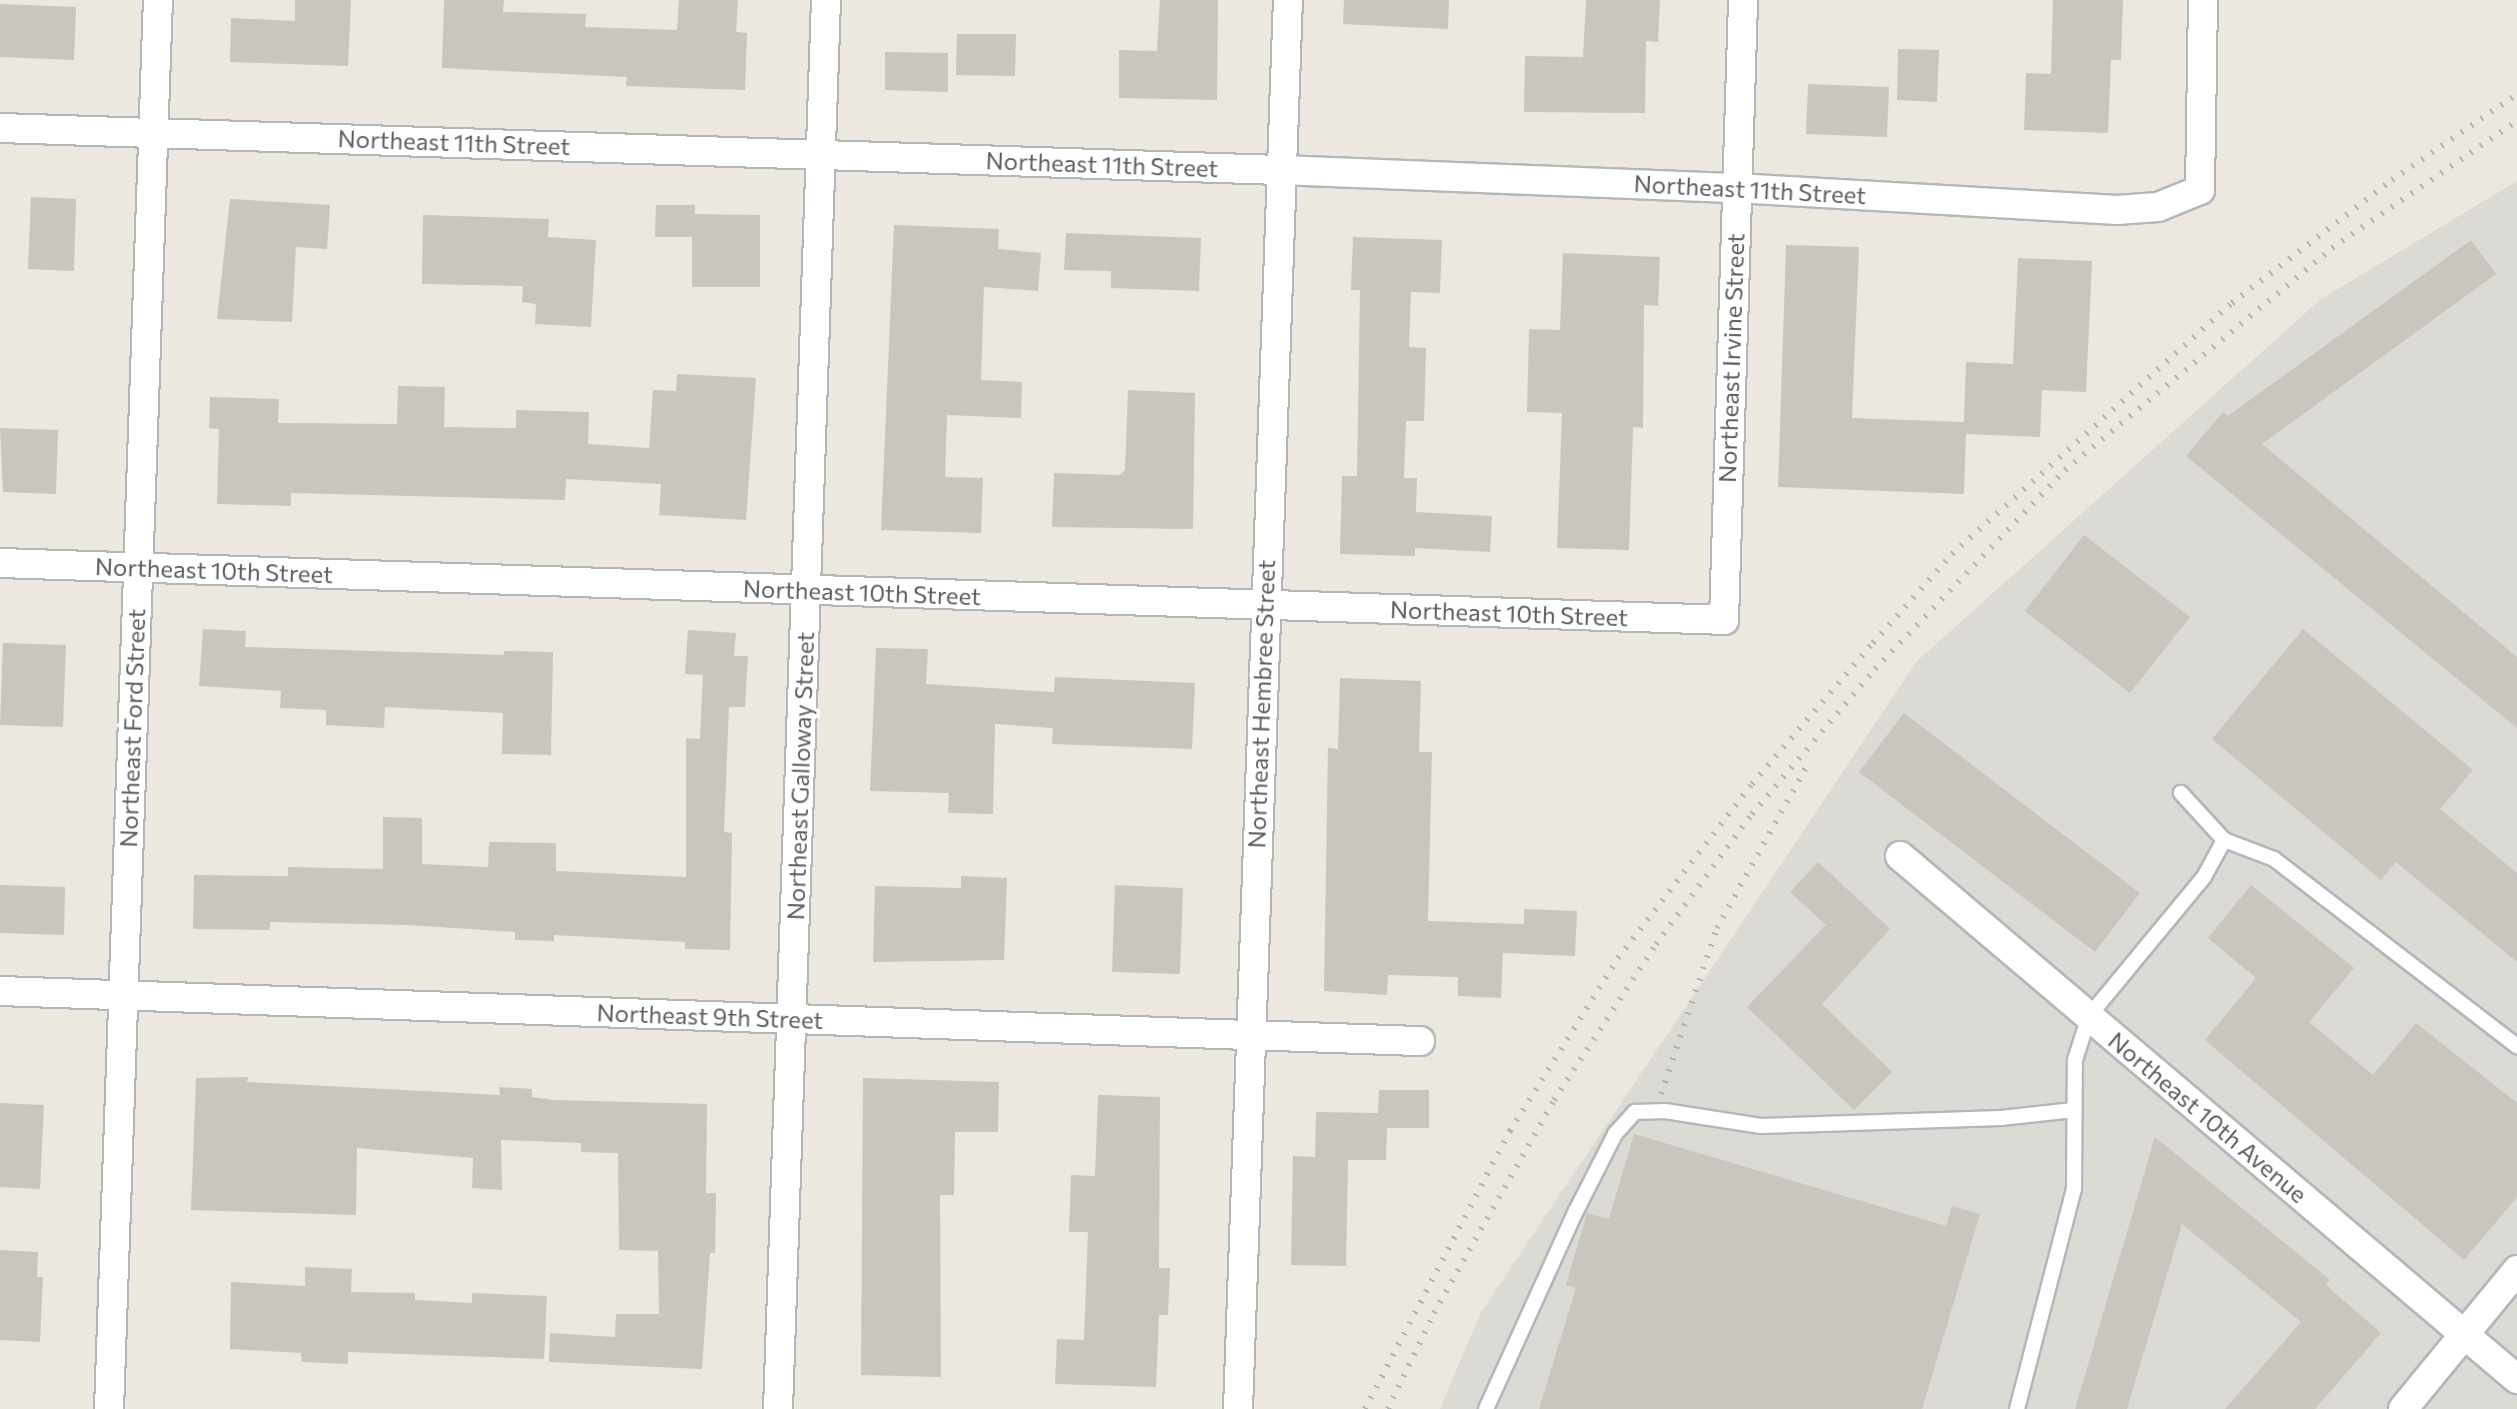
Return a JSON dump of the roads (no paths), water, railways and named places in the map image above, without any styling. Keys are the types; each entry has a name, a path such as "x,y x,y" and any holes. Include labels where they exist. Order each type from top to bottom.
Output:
{"street":[{"name":"Northeast Ford Street","path":"109,1409 158,0"},
{"name":"Northeast Galloway Street","path":"778,1409 826,0"},
{"name":"Northeast Hembree Street","path":"1238,1409 1264,605 1288,0"},
{"name":"Northeast Irvine Street","path":"1724,620 1743,0"},
{"name":"Northeast 11th Street","path":"0,128 1282,170 1736,188 2117,210 2158,207 2200,190 2203,0"},
{"name":"Northeast 10th Street","path":"0,563 1724,620"},
{"name":"Northeast 10th Avenue","path":"1900,856 2517,1379"},
{"name":"Northeast 9th Street","path":"0,991 1420,1041"},
{"path":"2403,1409 2517,1270"}],"lane":[{"path":"2181,793 2224,840 2274,859 2517,1046"},
{"path":"2017,1409 2074,1189 2075,1060 2089,1016 2204,877 2224,840"},
{"path":"1486,1409 1576,1211 1615,1134 1635,1112 1665,1111 1761,1126 2001,1118 2074,1110"}],"railway":[{"path":"1365,1409 1510,1131 1618,958 1752,784 1873,643 1952,554 2232,303 2392,180 2517,94"},
{"path":"1388,1409 1434,1313 1554,1100 1656,944 1752,814 1875,669 2065,470 2332,248 2517,121"},
{"path":"1661,1094 1717,928 1810,760"}]}
